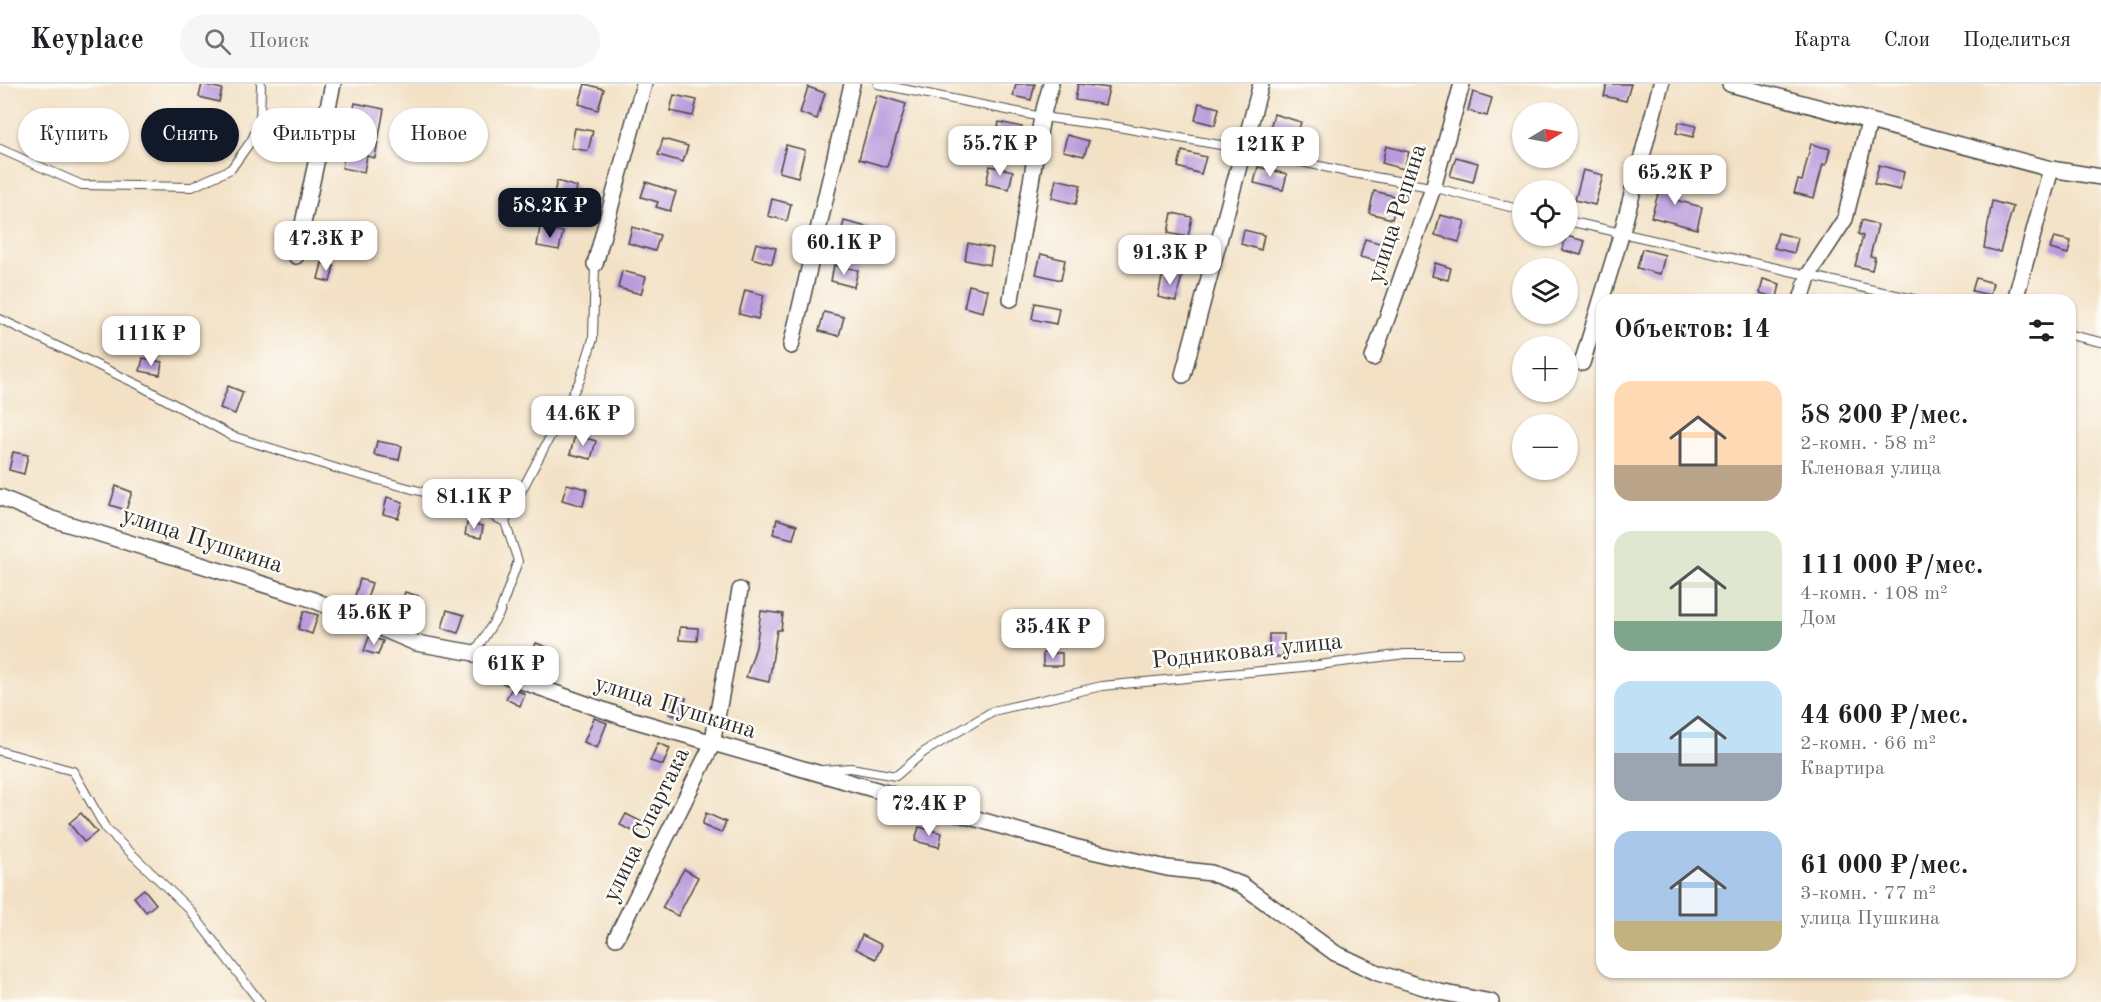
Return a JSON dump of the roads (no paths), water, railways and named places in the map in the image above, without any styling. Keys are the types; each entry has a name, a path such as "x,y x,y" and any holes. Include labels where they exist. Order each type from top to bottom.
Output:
{"street":[{"path":"296,256 333,84"},
{"path":"595,264 644,84"},
{"path":"791,346 852,84"},
{"path":"1011,299 1042,117 1051,84"},
{"path":"1183,375 1261,84"},
{"name":"улица Репина","path":"1373,358 1434,188 1462,84"},
{"path":"1603,294 1661,84"},
{"path":"1731,84 2051,169 2101,177"},
{"path":"1803,294 1809,274 1845,219 1869,122"},
{"path":"2017,294 2051,169"},
{"path":"1582,363 1596,317"},
{"name":"улица Пушкина","path":"0,497 52,519 311,599 416,644 474,653 507,676 623,717 712,745 811,771 1074,847 1221,877 1242,885 1335,953 1388,976 1440,992 1491,1002"},
{"name":"улица Спартака","path":"616,938 712,745 740,590"}],"lane":[{"path":"0,149 82,185 192,187 231,169 251,141 260,123 261,84"},
{"path":"878,84 1042,117 1118,127 1243,149 1434,188 1512,208"},
{"path":"1578,223 1893,294"},
{"path":"505,522 580,380 593,339 595,264"},
{"path":"0,319 139,385 232,436 345,471 468,504 505,522 518,561 499,614 474,653"},
{"path":"2076,336 2101,342"},
{"name":"Родниковая улица","path":"811,771 851,768 896,776 924,752 993,711 1102,686 1303,667 1405,654 1458,654"},
{"path":"0,752 73,771 106,829 189,909 260,1002"}]}
